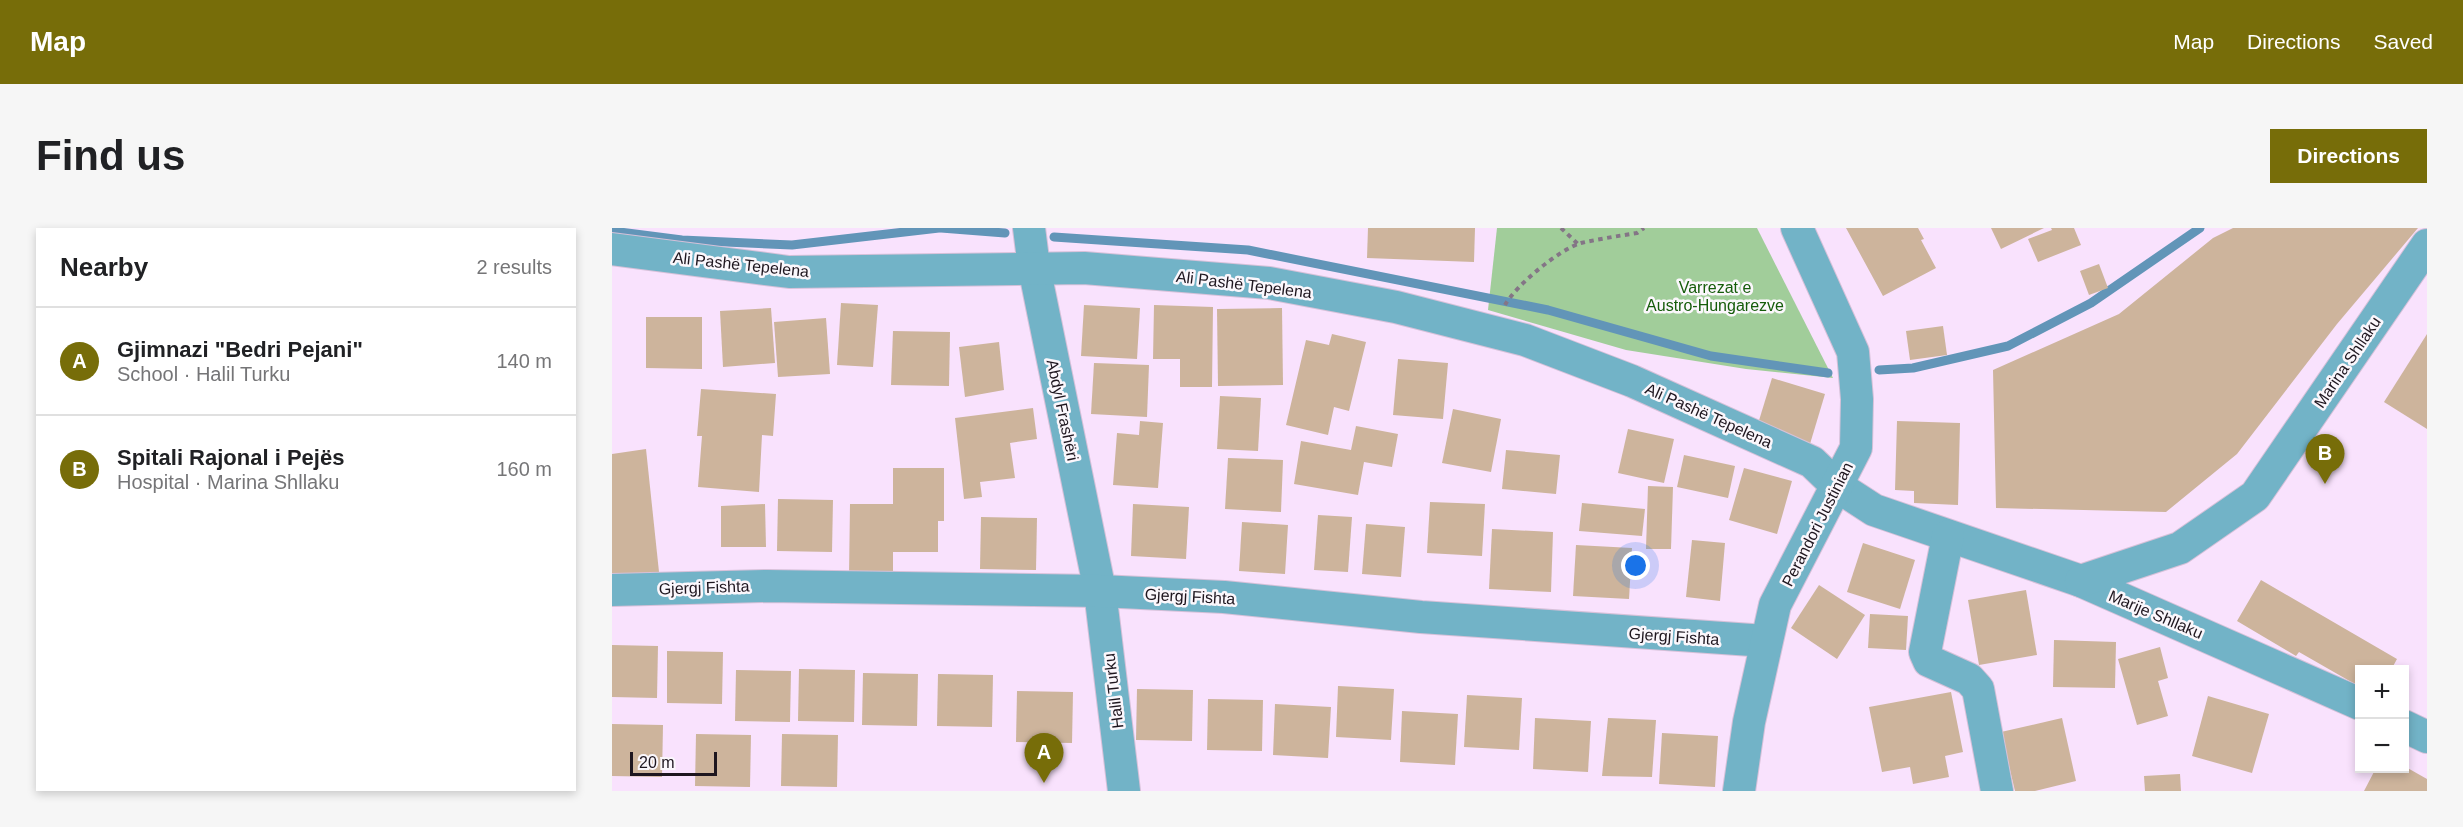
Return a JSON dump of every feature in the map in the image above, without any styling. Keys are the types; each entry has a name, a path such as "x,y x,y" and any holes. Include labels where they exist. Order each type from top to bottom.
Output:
{"street":[{"name":"Abdyl Frashëri","path":"1029,228 1034,267 1100,591"},
{"name":"Perandori Justinian","path":"1739,791 1749,722 1775,605 1856,448 1857,399 1853,352 1797,228"},
{"name":"Marina Shllaku","path":"2081,581 2180,548 2255,496 2427,245"},
{"name":"Ali Pashë Tepelena","path":"612,249 789,272 1084,268 1269,284 1396,307 1525,340 1632,381 1812,462 1837,486"},
{"name":"Marije Shllaku","path":"1837,486 1874,510 2081,581 2355,702"},
{"path":"1948,536 1925,652 1929,661 1968,680 1978,689 1997,791"},
{"name":"Gjergj Fishta","path":"612,590 767,585 1100,591 1224,597 1421,617 1766,641"},
{"name":"Halil Turku","path":"1100,591 1124,791"},
{"path":"2409,728 2427,737"}],"path":[{"path":"1561,228 1578,244"},
{"path":"1512,294 1534,272 1578,244 1637,233 1644,228"}],"green space":[{"name":"Varrezat e Austro-Hungarezve","path":"1497,228 1757,228 1833,378 1746,369 1626,350 1488,310"}],"building":[{"path":"1368,228 1475,228 1474,262 1367,258"},
{"path":"1846,228 1918,228 1924,239 1921,240 1936,268 1883,296"},
{"path":"1991,228 2044,228 2001,249"},
{"path":"2051,228 2074,228 2081,245 2038,262 2028,239 2052,230"},
{"path":"2233,228 2418,228 2337,324 2237,454 2166,512 1996,508 1993,370 2119,314 2213,238"},
{"path":"2099,264 2108,288 2089,295 2080,271"},
{"path":"841,303 878,305 873,367 837,365"},
{"path":"1084,305 1140,308 1137,359 1081,356"},
{"path":"1154,305 1213,307 1212,387 1180,387 1180,359 1153,359"},
{"path":"771,308 775,363 723,367 720,311"},
{"path":"1282,308 1283,385 1218,386 1217,309"},
{"path":"646,317 702,317 702,369 646,368"},
{"path":"826,318 830,374 778,377 774,322"},
{"path":"1943,326 1947,355 1910,360 1906,331"},
{"path":"893,331 950,332 949,386 891,385"},
{"path":"1332,334 1366,342 1349,411 1334,407 1328,435 1286,425 1306,340 1329,345"},
{"path":"2427,334 2427,429 2384,402"},
{"path":"999,342 1004,390 965,397 959,347"},
{"path":"1398,359 1448,363 1443,419 1393,415"},
{"path":"1094,363 1149,365 1147,417 1091,414"},
{"path":"1772,378 1825,394 1810,444 1757,427"},
{"path":"701,389 776,394 773,436 762,435 759,492 698,487 702,436 697,436"},
{"path":"1220,396 1261,398 1258,451 1217,449"},
{"path":"1033,408 1037,439 1010,443 1015,478 980,482 982,497 964,499 955,418"},
{"path":"1453,409 1501,419 1491,472 1442,463"},
{"path":"1140,421 1163,423 1158,488 1113,485 1117,433 1139,435"},
{"path":"1897,421 1960,423 1958,505 1914,503 1914,491 1895,490"},
{"path":"1356,426 1398,434 1392,467 1364,462 1358,495 1294,484 1301,441 1351,450"},
{"path":"1628,429 1674,439 1664,483 1618,473"},
{"path":"646,449 659,572 612,580 612,454"},
{"path":"1506,450 1560,455 1556,494 1502,489"},
{"path":"1684,455 1735,466 1728,498 1677,487"},
{"path":"1228,458 1283,460 1281,512 1225,509"},
{"path":"893,468 944,468 944,521 938,521 938,552 893,552 893,578 849,577 850,504 893,504"},
{"path":"1744,468 1792,481 1777,534 1729,520"},
{"path":"1648,486 1673,487 1671,549 1646,549"},
{"path":"778,499 833,500 832,552 777,551"},
{"path":"1430,502 1485,504 1482,556 1427,553"},
{"path":"1582,503 1645,509 1642,536 1579,531"},
{"path":"765,504 766,547 721,547 721,506"},
{"path":"1133,504 1189,507 1186,559 1131,556"},
{"path":"1318,515 1352,517 1348,572 1314,570"},
{"path":"981,517 1037,518 1036,570 980,569"},
{"path":"1242,522 1288,525 1285,574 1239,571"},
{"path":"1366,524 1405,527 1401,577 1362,574"},
{"path":"1492,529 1553,532 1551,592 1489,589"},
{"path":"1692,540 1725,543 1720,601 1686,597"},
{"path":"1863,543 1915,560 1900,609 1847,592"},
{"path":"1576,545 1632,548 1629,599 1573,596"},
{"path":"2261,580 2397,659 2394,665 2355,665 2355,684 2299,652 2296,656 2237,621"},
{"path":"1819,585 1865,615 1837,659 1791,628"},
{"path":"2026,590 2037,655 1979,665 1968,600"},
{"path":"1870,614 1908,616 1906,650 1868,648"},
{"path":"2054,640 2116,642 2115,688 2053,687"},
{"path":"612,645 658,646 657,698 612,697"},
{"path":"2160,647 2168,678 2158,681 2168,716 2137,725 2118,659"},
{"path":"667,651 723,652 722,704 667,703"},
{"path":"799,669 855,670 854,722 798,721"},
{"path":"736,670 791,671 790,722 735,721"},
{"path":"863,673 918,674 917,726 862,725"},
{"path":"938,674 993,675 992,727 937,726"},
{"path":"1338,686 1394,689 1391,740 1336,737"},
{"path":"1137,689 1193,690 1192,741 1136,740"},
{"path":"1017,691 1073,692 1072,743 1016,742"},
{"path":"1951,692 1963,752 1945,756 1949,777 1913,784 1910,767 1882,772 1869,707"},
{"path":"1467,695 1522,698 1519,750 1464,747"},
{"path":"2208,696 2269,714 2252,773 2192,756"},
{"path":"1208,699 1263,700 1262,751 1207,750"},
{"path":"1275,704 1331,707 1328,758 1273,755"},
{"path":"1402,711 1458,714 1455,765 1400,762"},
{"path":"1535,718 1591,721 1588,772 1533,769"},
{"path":"1608,718 1656,720 1652,777 1602,776"},
{"path":"2062,718 2076,781 2035,791 2015,791 2001,732"},
{"path":"612,724 663,725 662,777 612,776"},
{"path":"1662,733 1718,736 1715,787 1659,784"},
{"path":"696,734 751,735 750,787 695,786"},
{"path":"782,734 838,735 837,787 781,786"},
{"path":"2409,769 2427,779 2427,791 2364,791 2373,773 2409,773"},
{"path":"2180,774 2181,791 2145,791 2144,776"}],"waterway":[{"path":"612,231 682,240 792,245 939,228"},
{"path":"941,228 1005,233"},
{"path":"1879,370 1913,368 2008,346 2091,303 2200,228"},
{"path":"1054,237 1248,250 1548,310 1711,356 1828,373"}],"place":[{"name":"Spitali Rajonal i Pejës","path":"2325,484"},
{"name":"Gjimnazi \"Bedri Pejani\"","path":"1044,783"}]}
